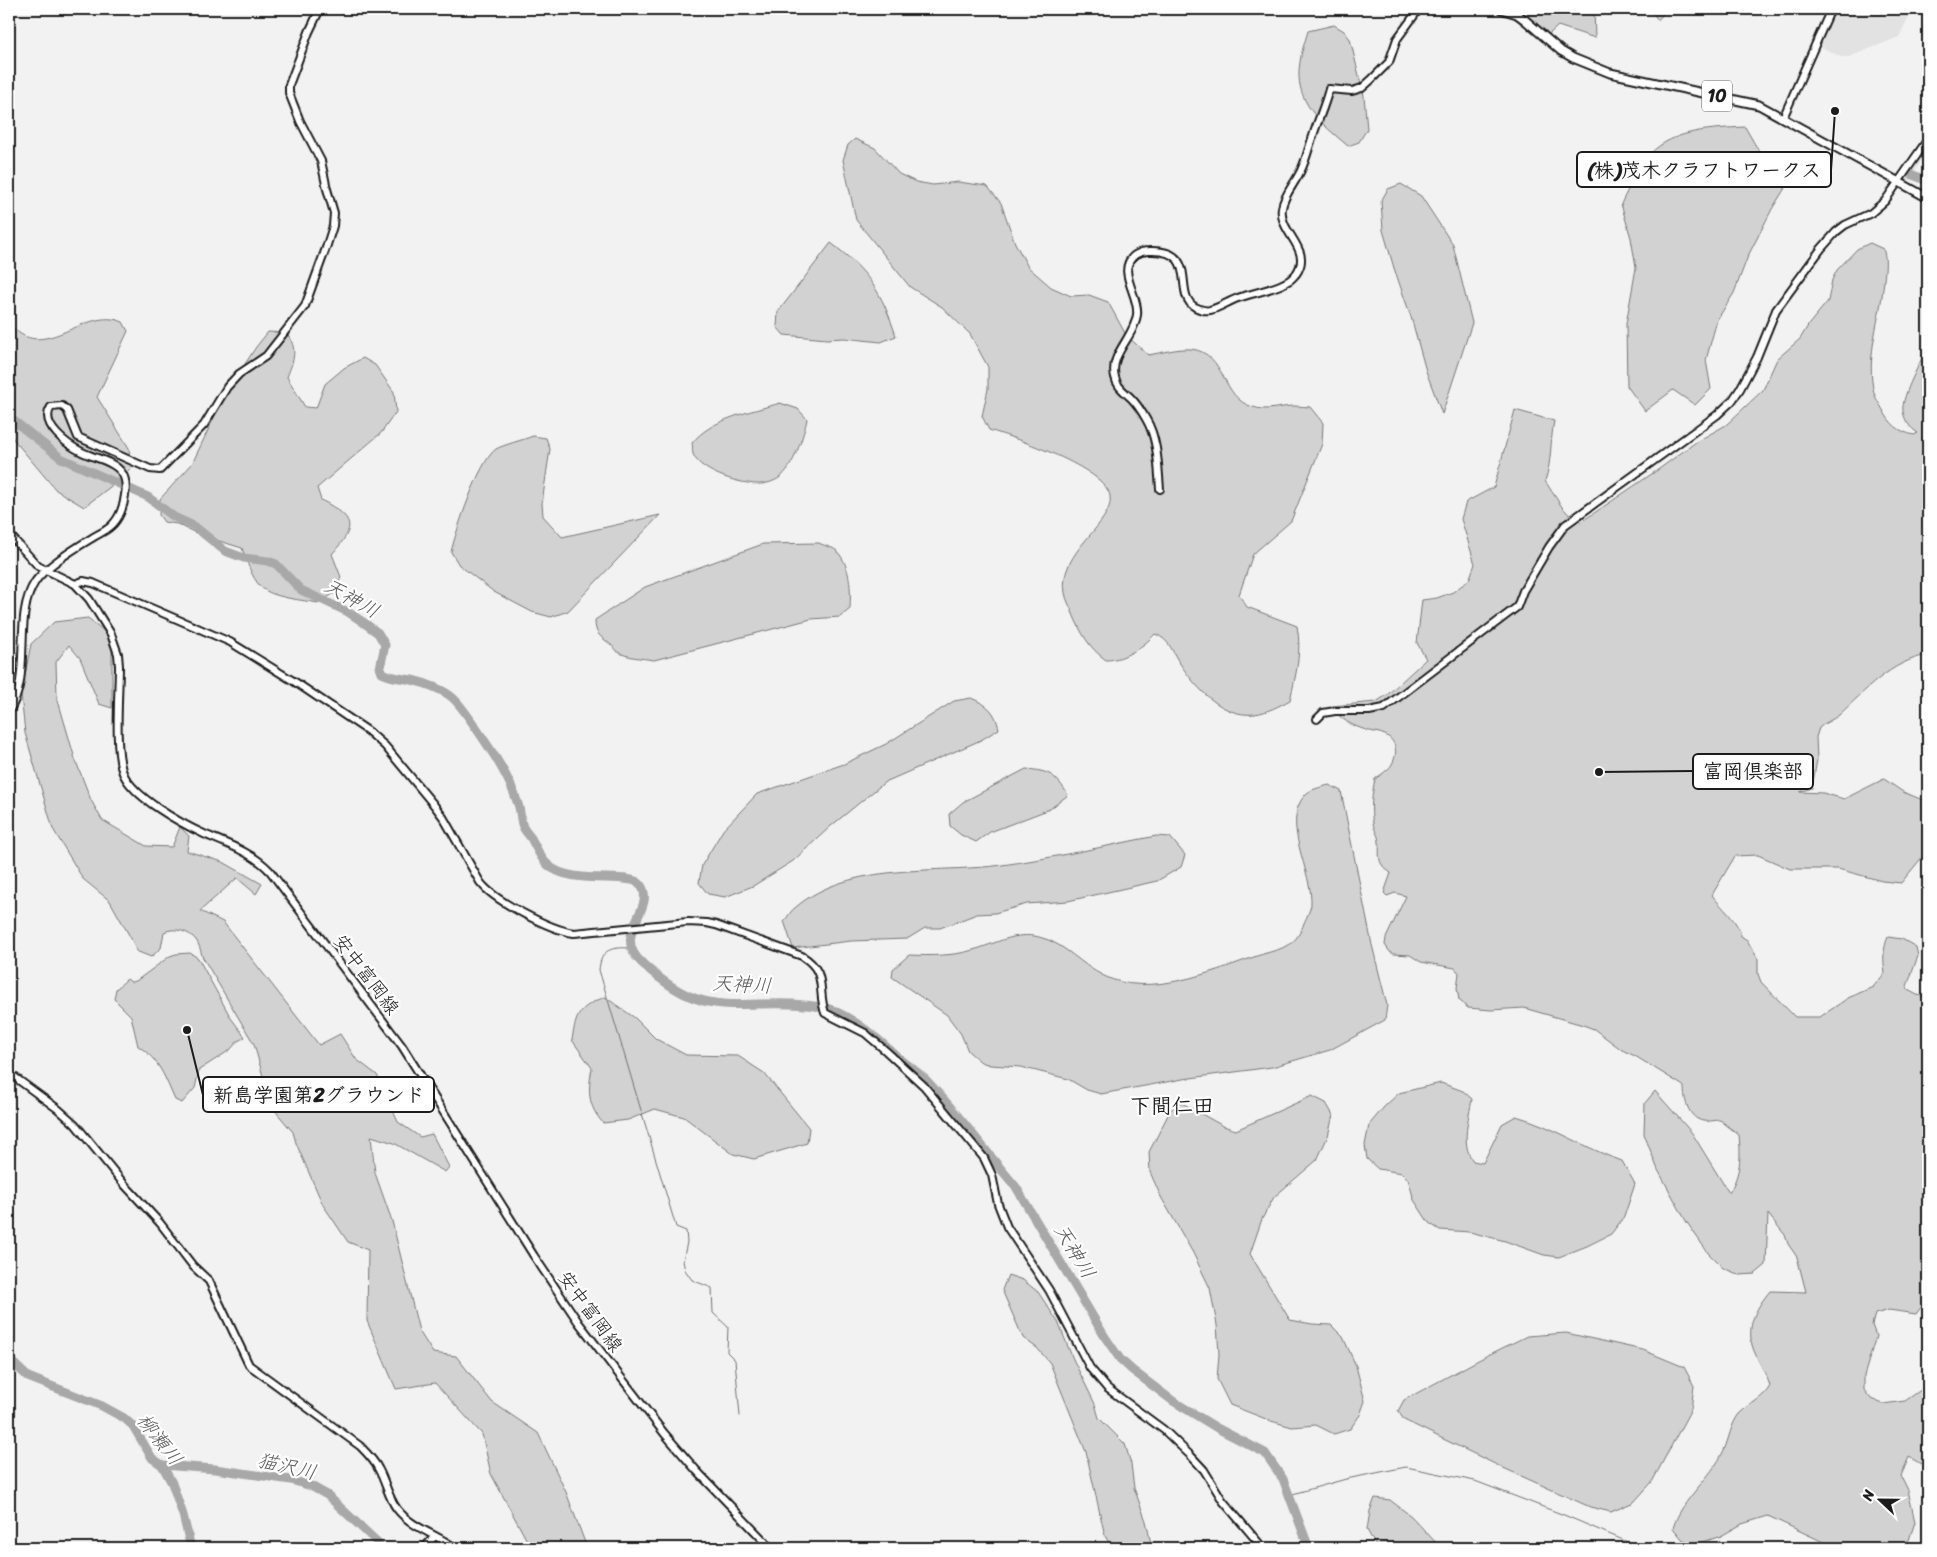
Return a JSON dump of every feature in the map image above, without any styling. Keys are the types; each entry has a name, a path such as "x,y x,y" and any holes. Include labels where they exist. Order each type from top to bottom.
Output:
{"main road":[{"name":"10","path":"1501,9 1517,14 1561,51 1610,73 1750,102 1783,118 1928,198"}],"street":[{"path":"9,711 18,695 27,602 36,580 71,552 111,526 120,514 125,495 125,484 122,474 114,466 74,447 51,427 48,421 48,412 51,408 62,406 67,410 78,437 150,469 160,470 204,425 227,387 239,374 266,356 305,306 331,234 334,212 321,161 314,144 300,121 289,93 289,85 306,39 320,9"},
{"path":"1160,489 1152,430 1142,412 1130,397 1118,387 1113,368 1116,357 1133,329 1137,314 1137,303 1127,272 1128,263 1141,252 1148,251 1165,253 1174,257 1180,262 1183,269 1185,294 1188,301 1195,307 1204,310 1210,310 1240,297 1288,282 1297,273 1301,263 1300,248 1284,227 1282,208 1306,160 1329,89 1352,91 1362,88 1371,80 1389,62 1398,40 1419,9"},
{"path":"1783,118 1831,9"},
{"path":"1317,719 1323,713 1335,711 1369,711 1384,708 1444,664 1517,606 1523,591 1565,524 1717,414 1732,401 1757,357 1776,310 1821,249 1844,225 1871,213 1885,201 1928,139"},
{"name":"安中富岡線","path":"9,534 32,561 47,571 75,584 89,599 111,634 119,666 119,756 128,782 152,802 187,826 247,853 270,871 402,1046 536,1259 579,1323 668,1438 771,1548"},
{"path":"75,584 81,581 93,583 230,642 295,682 368,731 385,746 434,804 480,882 491,895 558,930 574,933 681,923 707,923 802,956 815,966 824,1008 876,1041 924,1086 977,1148 989,1166 998,1204 1007,1227 1049,1290 1090,1368 1107,1388 1164,1430 1190,1455 1204,1470 1223,1500 1264,1548"},
{"path":"9,1073 75,1124 124,1184 160,1223 193,1266 209,1281 249,1365 360,1446 379,1470 390,1498 398,1510 410,1522 454,1548"},
{"path":"424,1548 434,1537"}],"shaded area":[{"path":"1516,9 1594,9 1595,38 1558,26 1548,35"},
{"path":"1650,9 1667,9 1658,20"},
{"path":"1835,9 1928,9 1928,19 1911,12 1899,37 1849,57 1841,57 1819,46"},
{"path":"1334,25 1344,31 1350,39 1364,96 1367,129 1359,142 1348,146 1328,129 1311,110 1301,89 1299,76 1301,54 1308,31"},
{"path":"1745,127 1764,160 1798,167 1772,209 1748,256 1734,293 1717,320 1706,360 1711,389 1695,405 1673,390 1645,411 1627,386 1626,324 1636,268 1631,238 1621,204 1641,165 1660,146 1682,135 1695,132"},
{"path":"1928,129 1928,149 1908,183 1900,174"},
{"path":"855,139 875,148 899,174 916,182 933,185 958,182 987,186 1001,203 1015,243 1028,267 1051,287 1071,296 1089,295 1108,302 1126,335 1148,355 1186,349 1203,352 1211,358 1234,395 1242,402 1263,409 1295,406 1310,407 1323,423 1322,444 1291,521 1253,554 1239,595 1247,607 1297,626 1299,654 1290,700 1278,707 1255,714 1243,714 1232,711 1222,707 1203,692 1181,665 1168,643 1155,634 1133,652 1120,658 1106,660 1086,640 1066,598 1065,578 1069,564 1077,551 1104,517 1109,506 1110,496 1104,485 1093,475 1076,465 1037,447 989,430 982,416 988,389 988,367 970,334 942,307 910,287 856,220 843,160 848,145"},
{"path":"1401,184 1421,196 1453,245 1472,323 1442,414 1426,371 1383,230 1381,201 1388,189"},
{"path":"831,243 855,263 872,284 885,307 896,336 881,342 844,338 827,339 784,335 777,327 778,312"},
{"path":"1870,243 1883,249 1885,260 1882,294 1872,351 1871,365 1874,393 1892,423 1904,432 1914,435 1918,433 1906,421 1903,404 1908,387 1928,345 1928,655 1915,658 1890,670 1839,715 1819,728 1816,737 1817,760 1812,788 1800,792 1823,793 1844,799 1884,779 1903,792 1928,802 1928,850 1901,883 1882,881 1838,869 1790,869 1758,855 1735,856 1712,895 1733,920 1741,936 1747,940 1758,959 1758,974 1761,982 1795,1017 1820,1017 1848,998 1873,987 1885,973 1884,955 1888,937 1902,939 1916,947 1918,956 1906,989 1917,995 1928,997 1928,1298 1916,1314 1889,1310 1875,1314 1872,1325 1876,1336 1864,1376 1864,1390 1871,1399 1883,1404 1905,1401 1928,1385 1928,1460 1921,1464 1909,1457 1901,1476 1908,1490 1915,1522 1909,1540 1897,1548 1836,1548 1768,1516 1742,1524 1721,1536 1697,1544 1683,1540 1673,1528 1683,1507 1712,1470 1724,1450 1736,1418 1743,1410 1764,1394 1770,1386 1752,1345 1752,1322 1757,1309 1770,1291 1806,1292 1797,1257 1788,1244 1785,1235 1768,1214 1766,1265 1755,1274 1740,1275 1723,1268 1708,1253 1686,1221 1658,1170 1644,1134 1645,1103 1655,1091 1692,1133 1729,1193 1738,1172 1740,1151 1739,1135 1720,1120 1703,1121 1690,1112 1682,1085 1622,1050 1594,1029 1583,1025 1524,1008 1491,1010 1468,1008 1459,1000 1457,988 1459,973 1455,968 1421,962 1410,955 1390,952 1385,945 1386,938 1406,896 1395,893 1387,896 1384,893 1391,873 1383,866 1380,859 1379,840 1372,818 1372,796 1375,779 1391,766 1396,752 1394,744 1389,738 1383,734 1351,724 1338,715 1332,706 1376,702 1387,695 1426,659 1417,643 1422,600 1437,598 1453,592 1469,580 1475,564 1461,519 1466,502 1494,487 1515,410 1554,421 1549,466 1545,481 1562,507 1578,524 1696,442 1726,425 1763,390 1777,359 1800,339 1809,324 1828,301 1832,280 1837,270 1857,249"},
{"path":"9,255 14,281 12,326 23,335 35,339 47,338 86,323 112,319 123,322 128,331 97,397 129,448 131,468 123,477 84,507 56,490 9,434"},
{"path":"268,332 287,333 293,345 294,355 287,377 305,407 316,408 325,384 344,368 363,358 375,365 394,392 396,412 381,433 317,488 321,500 341,512 349,523 346,536 332,554 341,577 335,593 318,603 296,600 266,591 255,579 242,548 200,535 177,524 164,522 159,515 160,499 192,464 219,407 256,347"},
{"path":"780,403 798,409 807,419 801,442 793,460 779,478 763,484 733,480 713,472 697,461 693,454 692,443 710,427 733,417"},
{"path":"533,436 546,438 550,449 542,503 543,516 562,537 660,515 568,611 551,617 532,612 494,592 459,565 451,552 469,497 489,456 499,447"},
{"path":"819,543 837,551 848,571 850,609 840,617 811,619 654,660 625,655 616,651 612,645 599,635 596,629 595,620 645,587 763,544"},
{"path":"88,618 109,635 112,648 112,708 99,704 80,658 69,645 56,662 57,697 75,759 91,800 102,820 146,846 172,847 180,827 189,836 187,851 223,862 262,884 256,894 237,878 200,911 223,922 319,1045 340,1034 356,1059 377,1075 398,1122 420,1137 432,1134 449,1167 445,1172 394,1143 371,1136 375,1173 392,1221 419,1331 433,1353 456,1356 492,1402 538,1433 566,1492 587,1548 531,1548 491,1474 482,1434 435,1383 396,1389 367,1321 368,1250 348,1242 323,1205 293,1132 277,1113 266,1087 254,1044 202,956 197,942 185,932 172,930 164,932 161,948 151,957 136,951 110,901 83,879 53,829 25,733 21,695 31,644 54,622"},
{"path":"971,698 990,709 999,729 981,740 885,782 831,826 793,861 753,886 725,897 708,894 699,883 702,865 723,830 757,794 844,764 886,744 954,701"},
{"path":"1026,769 1052,775 1068,795 1050,809 990,832 976,842 961,835 950,826 949,814 963,802"},
{"path":"1329,785 1341,791 1372,945 1387,1005 1385,1020 1330,1050 1272,1067 1183,1079 1101,1094 1087,1090 1068,1079 1021,1067 990,1065 981,1062 968,1051 961,1034 947,1015 892,977 893,969 909,955 958,953 1022,936 1039,937 1057,944 1104,976 1122,982 1140,984 1160,984 1200,975 1283,948 1293,942 1298,936 1311,905 1307,877 1296,833 1298,806 1307,793"},
{"path":"1156,836 1170,837 1185,855 1181,867 1157,881 1068,901 1027,904 995,913 977,914 940,928 925,928 907,939 851,941 793,948 784,921 794,908 818,892 842,882 868,876 895,872 1002,865"},
{"path":"190,953 198,958 231,1018 245,1037 238,1041 230,1050 199,1070 195,1088 182,1103 175,1100 157,1063 138,1046 131,1016 114,999 116,989 127,979 131,982 136,981 170,956"},
{"path":"605,997 635,1018 656,1039 686,1055 738,1056 764,1073 809,1128 807,1143 754,1159 733,1154 684,1117 655,1109 628,1120 603,1123 591,1103 590,1083 592,1068 572,1040 575,1023 581,1012 590,1004"},
{"path":"1441,1083 1463,1091 1472,1099 1466,1139 1469,1154 1473,1161 1483,1163 1502,1124 1516,1116 1530,1120 1622,1161 1635,1184 1624,1217 1611,1234 1559,1257 1544,1255 1505,1241 1470,1232 1440,1230 1429,1223 1414,1200 1408,1179 1402,1173 1378,1169 1367,1159 1365,1145 1369,1125 1399,1093"},
{"path":"1312,1096 1326,1103 1333,1115 1328,1136 1317,1160 1274,1197 1262,1219 1250,1254 1290,1320 1331,1325 1343,1337 1356,1366 1365,1401 1360,1415 1350,1429 1334,1434 1316,1425 1292,1427 1230,1405 1217,1379 1219,1354 1217,1325 1210,1288 1193,1253 1161,1197 1150,1172 1149,1152 1170,1111 1180,1102 1223,1126 1236,1130"},
{"path":"1008,1275 1023,1280 1038,1292 1058,1322 1073,1359 1095,1404 1099,1418 1125,1444 1131,1464 1134,1488 1146,1521 1152,1548 1112,1548 1105,1536 1086,1452 1050,1363 1037,1348 1023,1338 1002,1290"},
{"path":"1566,1333 1643,1350 1684,1367 1694,1386 1691,1409 1652,1482 1634,1502 1611,1512 1590,1507 1404,1420 1398,1411 1404,1400 1527,1336"},
{"path":"1375,1498 1390,1500 1411,1516 1441,1548 1377,1548 1367,1530 1370,1511"}],"waterway":[{"path":"1913,175 1928,181"},
{"name":"天神川","path":"9,417 61,458 148,497 174,517 194,526 225,551 244,558 276,564 301,590 348,612 378,633 385,645 380,668 382,673 417,681 440,690 454,699 466,713 505,774 518,804 523,827 540,856 548,865 570,875 624,879 640,884 644,893 644,902 630,942 633,952 655,975 679,991 704,1001 736,1004 791,1004 827,1008 864,1028 924,1078 948,1104 1016,1187 1120,1359 1173,1401 1217,1428 1265,1453 1283,1479 1309,1548"},
{"path":"630,948 617,948 608,951 602,958 599,970 676,1227 686,1231 687,1242 683,1261 685,1270 692,1280 712,1288 713,1313 728,1327 727,1352 735,1360 740,1416"},
{"name":"柳瀬川","path":"9,1359 28,1377 102,1406 124,1418 133,1426 152,1458 162,1465 172,1483 183,1515 191,1548"},
{"name":"猫沢川","path":"162,1465 215,1469 291,1480 311,1486 327,1495 375,1540 381,1548"},
{"path":"1289,1495 1346,1479 1406,1467 1475,1481 1564,1515 1642,1548"}],"railway":[{"path":"9,1528 15,1548"}],"place":[{"name":"(株)茂木クラフトワークス","path":"1835,111"},
{"name":"富岡倶楽部","path":"1599,772"},
{"name":"新島学園第2グラウンド","path":"187,1030"}],"district":[{"name":"下間仁田","path":"1172,1106"}]}
